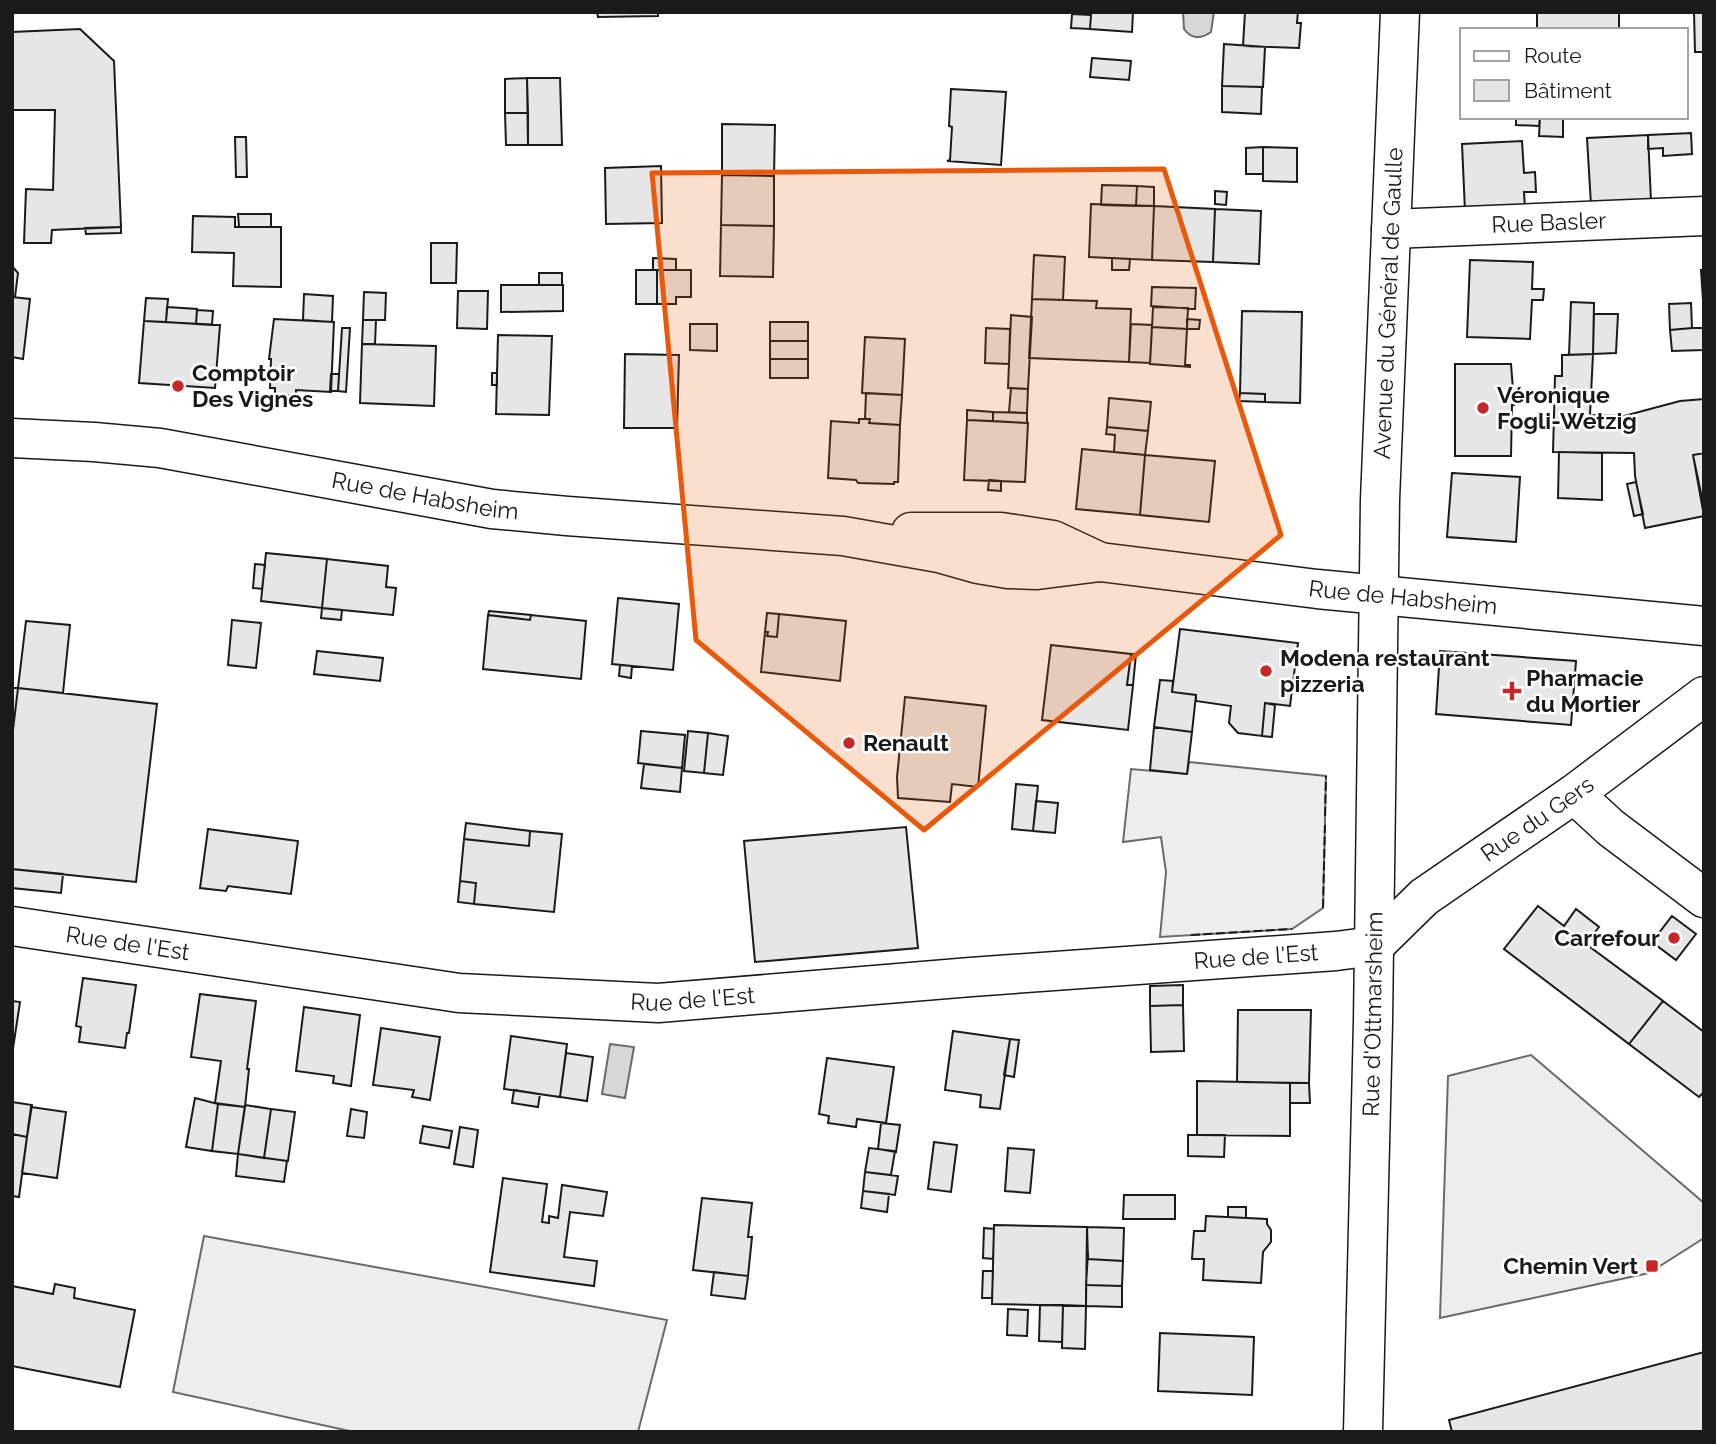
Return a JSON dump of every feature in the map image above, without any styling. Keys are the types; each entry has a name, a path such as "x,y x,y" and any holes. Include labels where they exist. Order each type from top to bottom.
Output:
{"main road":[{"name":"Avenue du Général de Gaulle","path":"1378,595 1400,12"},
{"name":"Rue Basler","path":"1391,229 1704,216"},
{"name":"Rue de Habsheim","path":"12,438 160,449 492,509 843,536 922,532 1000,533 1053,540 1100,562 1378,595 1704,626"},
{"name":"Rue d'Ottmarsheim","path":"1363,1432 1374,946 1378,595"},
{"name":"Rue du Gers","path":"1374,946 1424,897 1574,794 1704,696"},
{"path":"1574,794 1611,828 1704,898"},
{"name":"Rue de l'Est","path":"12,926 460,993 658,1003 1374,946"}],"highlighted area":[{"path":"1164,169 1281,535 924,830 696,640 652,173"}],"shaded area":[{"path":"1183,12 1214,12 1211,32 1200,37 1190,35 1184,29"},
{"path":"1189,762 1326,776 1323,908 1292,929 1160,937 1166,872 1161,837 1123,842 1131,769 1187,774"},
{"path":"610,1044 634,1047 625,1098 602,1094"},
{"path":"1531,1055 1704,1203 1704,1238 1649,1273 1440,1318 1448,1076"},
{"path":"204,1236 667,1320 638,1432 354,1432 173,1392"}],"building":[{"path":"597,12 658,12 658,16 598,17"},
{"path":"1072,12 1133,12 1132,32 1090,29 1091,15"},
{"path":"1245,12 1298,12 1297,23 1301,23 1299,48 1243,46"},
{"path":"1537,12 1619,12 1619,28 1537,28"},
{"path":"1694,12 1704,12 1704,52 1695,52"},
{"path":"1072,14 1091,15 1090,29 1071,28"},
{"path":"80,29 114,61 121,227 52,230 51,243 24,243 26,189 53,190 55,110 12,110 12,32"},
{"path":"1224,44 1265,47 1263,87 1222,86"},
{"path":"1092,58 1131,61 1129,80 1090,77"},
{"path":"527,78 528,113 505,113 505,79"},
{"path":"527,78 560,78 562,145 528,145"},
{"path":"1222,86 1262,87 1261,114 1222,112"},
{"path":"951,89 1006,92 1001,165 947,161 950,160 952,127 949,126"},
{"path":"505,113 528,113 528,145 506,145"},
{"path":"1516,119 1540,119 1539,126 1516,125"},
{"path":"1540,119 1563,119 1563,137 1539,136"},
{"path":"722,124 775,125 774,176 722,175"},
{"path":"1691,133 1692,154 1663,156 1663,148 1648,149 1648,135"},
{"path":"1648,135 1651,201 1591,205 1587,138"},
{"path":"235,137 246,137 247,177 236,177"},
{"path":"1522,141 1524,173 1535,172 1536,192 1524,192 1525,208 1465,211 1462,144"},
{"path":"1263,147 1263,174 1246,174 1246,148"},
{"path":"1263,147 1297,148 1297,182 1263,181"},
{"path":"661,166 662,223 606,224 605,168"},
{"path":"722,175 774,176 774,226 721,225"},
{"path":"1102,185 1137,186 1136,206 1101,205"},
{"path":"1137,186 1154,187 1154,206 1136,206"},
{"path":"1215,191 1227,192 1226,205 1215,204"},
{"path":"1091,204 1154,206 1152,260 1089,257"},
{"path":"1154,206 1215,209 1213,262 1152,260"},
{"path":"1215,209 1261,211 1259,264 1213,262"},
{"path":"238,214 271,214 271,227 239,227"},
{"path":"193,216 235,217 235,227 281,227 281,287 233,286 234,253 192,252"},
{"path":"721,225 774,226 773,277 720,276"},
{"path":"121,227 121,233 86,234 85,228"},
{"path":"431,243 457,243 456,283 431,283"},
{"path":"1034,255 1065,257 1063,300 1032,299"},
{"path":"653,258 676,259 676,270 653,270"},
{"path":"1112,258 1130,259 1129,270 1112,270"},
{"path":"1470,260 1533,262 1532,289 1544,289 1543,300 1532,300 1530,339 1467,337"},
{"path":"12,266 18,273 15,297 12,297"},
{"path":"636,270 657,270 657,304 636,304"},
{"path":"657,270 691,270 691,297 676,297 676,304 657,304"},
{"path":"1701,270 1704,270 1704,315"},
{"path":"539,273 562,273 562,285 539,285"},
{"path":"501,285 563,285 563,311 501,312"},
{"path":"1152,287 1196,288 1195,309 1151,306"},
{"path":"458,291 488,291 487,329 457,328"},
{"path":"364,292 386,293 385,320 363,320"},
{"path":"304,294 333,296 332,322 303,320"},
{"path":"12,297 30,299 23,359 12,357"},
{"path":"146,298 168,299 166,322 144,321"},
{"path":"1032,299 1097,301 1096,308 1131,309 1129,362 1029,358"},
{"path":"1571,302 1594,303 1593,354 1569,355"},
{"path":"1691,303 1692,328 1670,330 1669,304"},
{"path":"167,307 197,309 196,324 166,322"},
{"path":"1153,307 1188,308 1187,329 1152,327"},
{"path":"197,310 213,311 212,325 196,324"},
{"path":"1242,311 1302,312 1300,403 1265,402 1265,394 1240,393"},
{"path":"1594,314 1618,314 1616,353 1593,354"},
{"path":"1011,315 1032,317 1028,389 1008,388"},
{"path":"274,319 334,322 331,392 296,390 296,396 275,395 275,388 270,388 269,359"},
{"path":"1187,319 1200,320 1199,329 1187,329"},
{"path":"363,320 376,320 375,344 362,344"},
{"path":"144,321 220,325 215,388 139,383"},
{"path":"770,322 808,322 808,341 770,341"},
{"path":"690,324 717,324 717,351 690,350"},
{"path":"1131,324 1152,325 1150,363 1129,362"},
{"path":"1152,327 1187,329 1185,365 1190,367 1150,364"},
{"path":"342,328 350,328 346,392 338,391"},
{"path":"986,328 1010,329 1009,364 985,363"},
{"path":"1704,328 1704,350 1672,351 1670,330"},
{"path":"498,335 552,336 549,415 496,414"},
{"path":"865,337 905,339 902,395 862,393"},
{"path":"770,341 808,341 808,359 770,359"},
{"path":"362,344 436,346 434,406 360,403"},
{"path":"625,354 679,355 677,428 624,428"},
{"path":"1593,354 1590,415 1624,416 1680,401 1704,399 1704,453 1693,455 1704,516 1645,528 1635,476 1634,453 1553,452 1555,376 1562,376 1562,355"},
{"path":"770,359 808,359 808,378 770,378"},
{"name":"Véronique Fogli-Wetzig","path":"1455,364 1511,364 1514,405 1511,456 1455,456"},
{"path":"492,373 497,373 497,385 492,385"},
{"path":"331,374 339,374 338,391 330,391"},
{"path":"1011,388 1028,389 1027,413 1009,412"},
{"path":"866,393 902,395 900,425 869,423 870,419 865,419"},
{"path":"1240,393 1265,394 1265,402 1239,401"},
{"path":"1109,398 1151,402 1148,431 1107,427"},
{"path":"967,410 993,412 993,421 967,420"},
{"path":"993,412 1027,413 1027,423 993,421"},
{"path":"859,419 870,419 869,423 900,425 898,482 858,483 856,480 828,478 831,421 859,423"},
{"path":"967,420 1028,423 1025,482 964,480"},
{"path":"1107,427 1148,431 1145,455 1114,452 1115,435 1106,434"},
{"path":"1082,449 1145,455 1140,515 1076,509"},
{"path":"1559,452 1602,453 1602,500 1558,498"},
{"path":"1704,453 1704,508 1693,455"},
{"path":"1145,455 1215,461 1209,522 1140,515"},
{"path":"1452,473 1520,477 1516,542 1447,537"},
{"path":"989,480 1001,481 1001,491 988,490"},
{"path":"1636,482 1643,514 1634,516 1627,484"},
{"path":"266,553 327,559 322,608 261,601"},
{"path":"327,559 388,566 386,587 396,588 393,615 322,608"},
{"path":"255,564 265,565 262,589 253,588"},
{"path":"618,598 679,604 673,670 612,664"},
{"path":"322,608 342,610 341,620 321,618"},
{"path":"489,611 531,615 530,620 488,615"},
{"path":"767,613 779,614 777,637 767,636 768,632 765,632"},
{"path":"779,614 846,621 840,681 761,672 765,632 768,632 767,636 777,637"},
{"path":"488,615 530,620 531,615 586,621 581,679 483,669"},
{"path":"232,620 261,623 256,668 228,665"},
{"path":"26,621 70,625 63,693 18,688"},
{"path":"1180,629 1298,643 1290,706 1265,703 1262,736 1238,733 1229,723 1231,706 1196,701 1196,695 1172,692"},
{"path":"1051,645 1131,654 1127,685 1133,685 1128,730 1042,720"},
{"path":"317,651 383,658 380,681 314,674"},
{"path":"1440,651 1576,661 1571,725 1436,714"},
{"path":"1131,654 1136,654 1133,685 1127,685"},
{"path":"620,665 632,666 631,678 619,676"},
{"path":"1160,680 1173,681 1172,692 1196,695 1192,732 1154,727"},
{"path":"12,688 18,688 12,738"},
{"path":"18,688 157,704 136,882 12,869 12,738"},
{"path":"905,697 986,706 978,787 952,784 950,802 898,798 897,777"},
{"path":"1265,703 1275,705 1272,737 1262,736"},
{"path":"1154,727 1192,732 1187,774 1150,770"},
{"path":"641,731 685,735 682,768 638,763"},
{"path":"688,731 708,733 704,773 684,771"},
{"path":"708,733 728,736 723,775 704,773"},
{"path":"644,764 682,768 680,792 641,788"},
{"path":"1016,784 1038,786 1033,831 1012,829"},
{"path":"1036,801 1058,803 1055,833 1033,831"},
{"path":"466,823 530,831 529,846 464,839"},
{"path":"906,827 918,948 755,962 744,841"},
{"path":"208,829 298,841 291,894 228,886 226,891 200,888"},
{"path":"530,831 562,834 554,912 474,904 476,883 460,881 464,839 529,846"},
{"path":"12,869 63,874 61,893 12,888"},
{"path":"460,881 476,883 474,904 458,902"},
{"path":"1538,906 1564,926 1576,909 1599,927 1586,944 1663,1001 1629,1044 1504,949"},
{"name":"Carrefour","path":"1672,916 1696,934 1676,960 1652,942"},
{"path":"83,978 136,985 125,1048 79,1042 81,1027 76,1026"},
{"path":"1183,985 1183,1005 1150,1006 1150,986"},
{"path":"200,994 256,1001 245,1107 215,1103 221,1061 191,1057"},
{"path":"12,1001 20,1002 12,1055"},
{"path":"1663,1001 1704,1032 1704,1092 1699,1097 1629,1044"},
{"path":"1183,1005 1184,1051 1151,1052 1150,1006"},
{"path":"304,1007 360,1015 351,1086 333,1083 334,1076 296,1071"},
{"path":"1238,1010 1311,1010 1309,1083 1237,1082"},
{"path":"381,1028 440,1037 430,1100 412,1097 414,1090 373,1085"},
{"path":"953,1031 1010,1039 1000,1109 980,1107 981,1095 945,1090"},
{"path":"511,1036 567,1044 560,1097 504,1089"},
{"path":"1010,1039 1019,1040 1014,1077 1004,1075"},
{"path":"566,1053 593,1057 587,1101 560,1097"},
{"path":"827,1058 894,1067 886,1123 857,1119 856,1127 828,1123 829,1116 819,1114"},
{"path":"1197,1081 1290,1083 1290,1136 1197,1135"},
{"path":"1290,1083 1309,1083 1310,1103 1290,1103"},
{"path":"514,1090 540,1094 538,1107 512,1103"},
{"path":"195,1098 218,1104 212,1151 186,1147"},
{"path":"12,1102 32,1105 27,1137 12,1134"},
{"path":"218,1104 245,1107 238,1154 212,1151"},
{"path":"245,1105 271,1109 264,1158 238,1154"},
{"path":"31,1107 66,1112 57,1178 22,1173"},
{"path":"271,1109 295,1112 288,1161 264,1158"},
{"path":"351,1109 367,1112 364,1138 347,1136"},
{"path":"881,1123 900,1125 896,1152 878,1149"},
{"path":"423,1126 452,1131 449,1148 420,1143"},
{"path":"460,1127 478,1130 473,1167 454,1164"},
{"path":"12,1134 27,1137 19,1197 12,1196"},
{"path":"1188,1135 1225,1135 1224,1157 1188,1156"},
{"path":"934,1142 957,1145 951,1192 928,1189"},
{"path":"869,1148 895,1151 891,1175 865,1172"},
{"path":"1008,1148 1034,1150 1030,1193 1005,1191"},
{"path":"238,1154 287,1161 284,1182 236,1176"},
{"path":"865,1172 898,1176 895,1195 863,1191"},
{"path":"503,1178 547,1184 542,1222 549,1223 549,1216 558,1218 562,1185 607,1192 603,1216 570,1212 564,1257 597,1261 594,1286 490,1272"},
{"path":"863,1191 889,1194 887,1212 861,1208"},
{"path":"1124,1195 1175,1195 1175,1219 1123,1219"},
{"path":"702,1198 752,1203 748,1237 752,1237 748,1276 693,1270"},
{"path":"1228,1207 1246,1207 1246,1218 1228,1217"},
{"path":"1206,1216 1267,1219 1271,1242 1263,1252 1261,1283 1203,1280 1204,1259 1192,1259 1194,1231 1205,1231"},
{"path":"994,1225 1087,1227 1086,1306 992,1304"},
{"path":"1087,1227 1124,1228 1123,1261 1088,1259"},
{"path":"984,1228 994,1229 993,1259 983,1258"},
{"path":"1088,1253 1088,1259 1123,1261 1122,1286 1086,1285"},
{"path":"983,1271 993,1271 992,1298 982,1298"},
{"path":"714,1272 748,1276 745,1299 711,1295"},
{"path":"55,1284 75,1288 74,1298 135,1310 120,1387 12,1366 12,1286 53,1294"},
{"path":"1086,1285 1122,1286 1122,1307 1086,1306"},
{"path":"1040,1305 1063,1305 1062,1342 1039,1341"},
{"path":"1063,1305 1086,1306 1085,1349 1062,1348"},
{"path":"1008,1309 1028,1310 1027,1336 1007,1335"},
{"path":"1160,1333 1254,1337 1252,1395 1158,1391"},
{"path":"1704,1352 1704,1432 1452,1432 1449,1420"}],"fence":[{"path":"1325,816 1326,776"},
{"path":"1323,908 1325,825"},
{"path":"1191,935 1292,929"}],"place":[{"name":"Comptoir Des Vignes","path":"178,386"},
{"name":"Véronique Fogli-Wetzig","path":"1483,408"},
{"name":"Modena restaurant pizzeria","path":"1266,671"},
{"name":"Pharmacie du Mortier","path":"1512,691"},
{"name":"Renault","path":"849,743"},
{"name":"Carrefour","path":"1674,938"},
{"name":"Chemin Vert","path":"1652,1266"}]}
